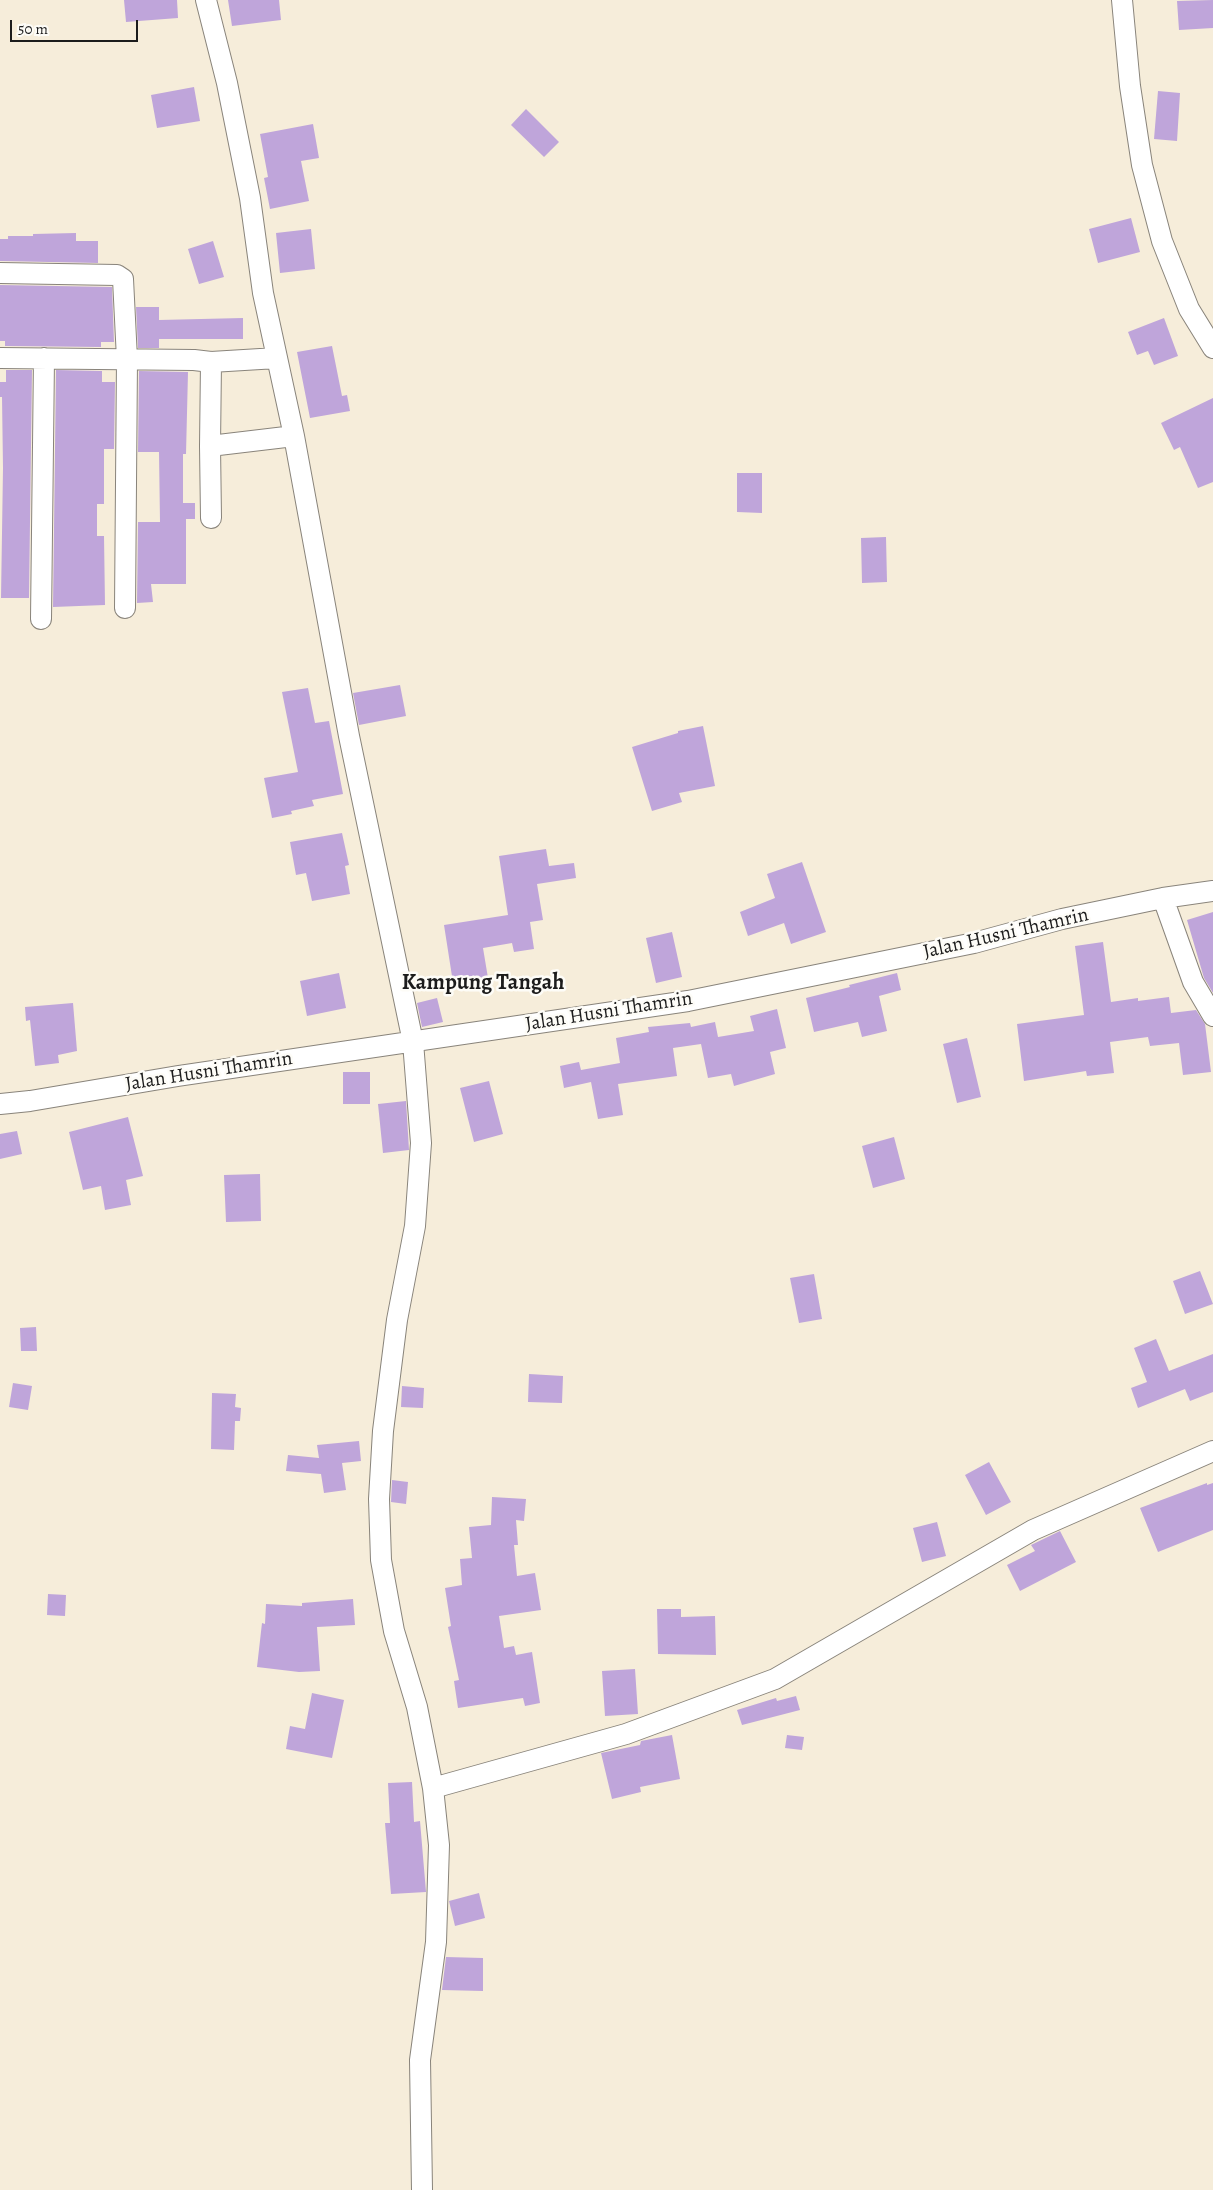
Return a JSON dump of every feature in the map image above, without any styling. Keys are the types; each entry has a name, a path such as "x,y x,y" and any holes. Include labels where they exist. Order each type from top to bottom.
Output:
{"street":[{"path":"206,0 227,82 250,198 263,293 294,436 349,736 412,1042 421,1143 415,1226 397,1320 383,1431 378,1499 381,1560 394,1631 417,1707 434,1788 439,1845 436,1942 420,2060 422,2190"},
{"path":"1122,0 1130,86 1142,165 1162,242 1189,309 1213,348"},
{"path":"0,273 121,276 124,282 127,359 125,608"},
{"path":"0,358 211,362 277,358"},
{"path":"41,619 44,358"},
{"path":"211,362 211,518"},
{"path":"210,446 294,436"},
{"name":"Jalan Husni Thamrin","path":"0,1104 688,1001 974,943 1062,919 1163,898 1213,891"},
{"path":"1163,898 1193,982 1213,1016"},
{"path":"434,1788 626,1734 775,1679 1033,1530 1213,1451"}],"building":[{"path":"124,0 177,0 178,18 126,22"},
{"path":"228,0 279,0 281,20 232,26"},
{"path":"1213,0 1213,28 1179,30 1177,1"},
{"path":"194,87 200,121 157,128 151,95"},
{"path":"1158,91 1180,93 1177,141 1154,139"},
{"path":"526,109 559,142 544,157 511,125"},
{"path":"313,124 319,158 301,161 309,201 270,209 264,178 268,177 260,134"},
{"path":"1131,218 1140,252 1098,263 1089,229"},
{"path":"311,229 315,269 280,273 276,233"},
{"path":"76,233 76,241 98,241 98,263 0,261 0,239 8,239 8,236"},
{"path":"213,241 224,277 199,284 188,249"},
{"path":"0,285 112,287 114,342 101,342 101,347 5,346 5,341 0,341"},
{"path":"136,307 159,307 159,320 243,318 243,339 159,339 159,348 138,348"},
{"path":"1164,318 1178,356 1154,365 1148,351 1137,355 1128,332"},
{"path":"332,346 342,396 347,395 350,411 310,418 297,352"},
{"path":"6,370 32,370 29,598 1,598 3,468 0,382 6,382"},
{"path":"56,370 102,371 102,382 115,382 114,449 104,449 104,504 97,504 97,536 104,536 105,605 53,607"},
{"path":"139,371 188,372 186,454 183,454 183,503 195,503 195,519 186,519 186,584 151,584 153,602 137,603 138,522 160,522 159,452 138,452"},
{"path":"1213,398 1213,482 1198,488 1180,447 1174,450 1161,423"},
{"path":"737,473 762,473 762,513 737,512"},
{"path":"886,537 887,582 862,583 861,538"},
{"path":"400,685 406,716 359,725 353,693"},
{"path":"308,688 315,723 329,721 343,794 312,800 314,806 291,811 292,814 272,818 264,778 298,772 282,692"},
{"path":"703,726 715,786 679,793 682,802 652,811 632,747 678,733 678,731"},
{"path":"342,833 349,865 345,866 350,894 312,901 306,873 296,875 290,842"},
{"path":"546,849 549,866 574,863 576,878 537,884 543,920 530,922 534,949 514,952 512,943 483,948 489,984 454,989 444,925 508,915 499,856"},
{"path":"802,862 826,932 791,944 784,923 748,936 740,912 775,898 767,874"},
{"path":"1213,912 1213,993 1204,978 1187,920"},
{"path":"672,932 682,977 656,983 646,938"},
{"path":"1103,942 1111,1002 1138,998 1138,1001 1169,997 1171,1013 1196,1010 1205,1024 1211,1072 1183,1075 1179,1043 1150,1046 1148,1037 1110,1042 1114,1073 1087,1076 1086,1071 1024,1081 1017,1024 1084,1015 1075,946"},
{"path":"339,973 346,1008 307,1016 300,981"},
{"path":"897,973 901,990 879,996 887,1031 862,1037 858,1022 814,1032 806,998"},
{"path":"437,998 443,1022 422,1027 417,1003"},
{"path":"73,1003 77,1051 58,1055 59,1063 35,1066 30,1020 26,1021 25,1007"},
{"path":"777,1009 786,1048 770,1052 775,1074 734,1086 731,1074 708,1078 701,1044 673,1048 677,1076 618,1084 623,1115 598,1119 591,1082 564,1088 560,1066 579,1062 581,1070 620,1063 616,1038 649,1032 648,1027 690,1023 691,1027 715,1022 718,1037 754,1031 750,1016"},
{"path":"967,1038 981,1097 957,1103 943,1044"},
{"path":"343,1072 370,1072 370,1104 343,1104"},
{"path":"489,1081 503,1134 474,1142 460,1088"},
{"path":"406,1101 409,1150 383,1153 378,1104"},
{"path":"128,1117 143,1176 126,1180 131,1205 105,1210 101,1186 83,1190 69,1132"},
{"path":"17,1131 22,1154 0,1159 0,1134"},
{"path":"894,1137 905,1179 873,1188 862,1146"},
{"path":"260,1174 261,1221 226,1222 224,1175"},
{"path":"1200,1271 1213,1304 1185,1314 1173,1281"},
{"path":"814,1274 822,1319 799,1323 790,1278"},
{"path":"36,1327 37,1351 21,1351 20,1328"},
{"path":"1156,1339 1169,1371 1213,1354 1213,1392 1190,1401 1185,1389 1138,1408 1131,1388 1147,1382 1134,1348"},
{"path":"529,1374 563,1376 562,1403 528,1402"},
{"path":"13,1383 32,1386 28,1410 9,1407"},
{"path":"402,1386 424,1388 423,1408 401,1407"},
{"path":"212,1393 236,1394 235,1407 241,1408 240,1421 235,1421 234,1450 211,1449"},
{"path":"359,1441 361,1461 342,1463 346,1490 324,1493 321,1474 286,1471 288,1455 319,1458 317,1445"},
{"path":"989,1462 1011,1502 986,1515 965,1475"},
{"path":"392,1480 408,1482 406,1504 391,1502"},
{"path":"1207,1483 1207,1485 1213,1483 1213,1530 1158,1552 1140,1508"},
{"path":"492,1497 526,1499 524,1521 516,1520 518,1545 514,1545 517,1576 535,1573 541,1610 499,1616 504,1648 514,1646 516,1655 532,1652 540,1703 525,1706 523,1698 458,1708 454,1681 459,1680 448,1627 451,1626 445,1588 462,1585 460,1559 472,1558 469,1527 491,1525"},
{"path":"937,1522 946,1556 922,1562 913,1528"},
{"path":"1060,1531 1076,1562 1020,1591 1007,1565 1035,1551 1031,1545"},
{"path":"48,1594 66,1595 65,1616 47,1615"},
{"path":"353,1599 355,1625 317,1627 320,1671 299,1672 257,1667 262,1623 265,1624 266,1604 302,1606 302,1603"},
{"path":"657,1609 681,1609 681,1617 715,1616 716,1655 658,1654"},
{"path":"635,1669 638,1714 605,1716 602,1671"},
{"path":"312,1693 344,1700 332,1758 286,1749 290,1726 305,1729"},
{"path":"796,1696 800,1710 742,1725 737,1710 776,1698 777,1701"},
{"path":"672,1735 680,1779 640,1787 641,1792 612,1799 601,1753 640,1745 641,1741"},
{"path":"787,1735 804,1737 802,1750 785,1748"},
{"path":"412,1782 414,1822 420,1821 426,1892 391,1894 385,1823 390,1823 388,1783"},
{"path":"479,1893 485,1918 455,1926 449,1901"},
{"path":"446,1957 483,1958 483,1991 442,1990"}],"district":[{"name":"Kampung Tangah","path":"483,984"}]}
